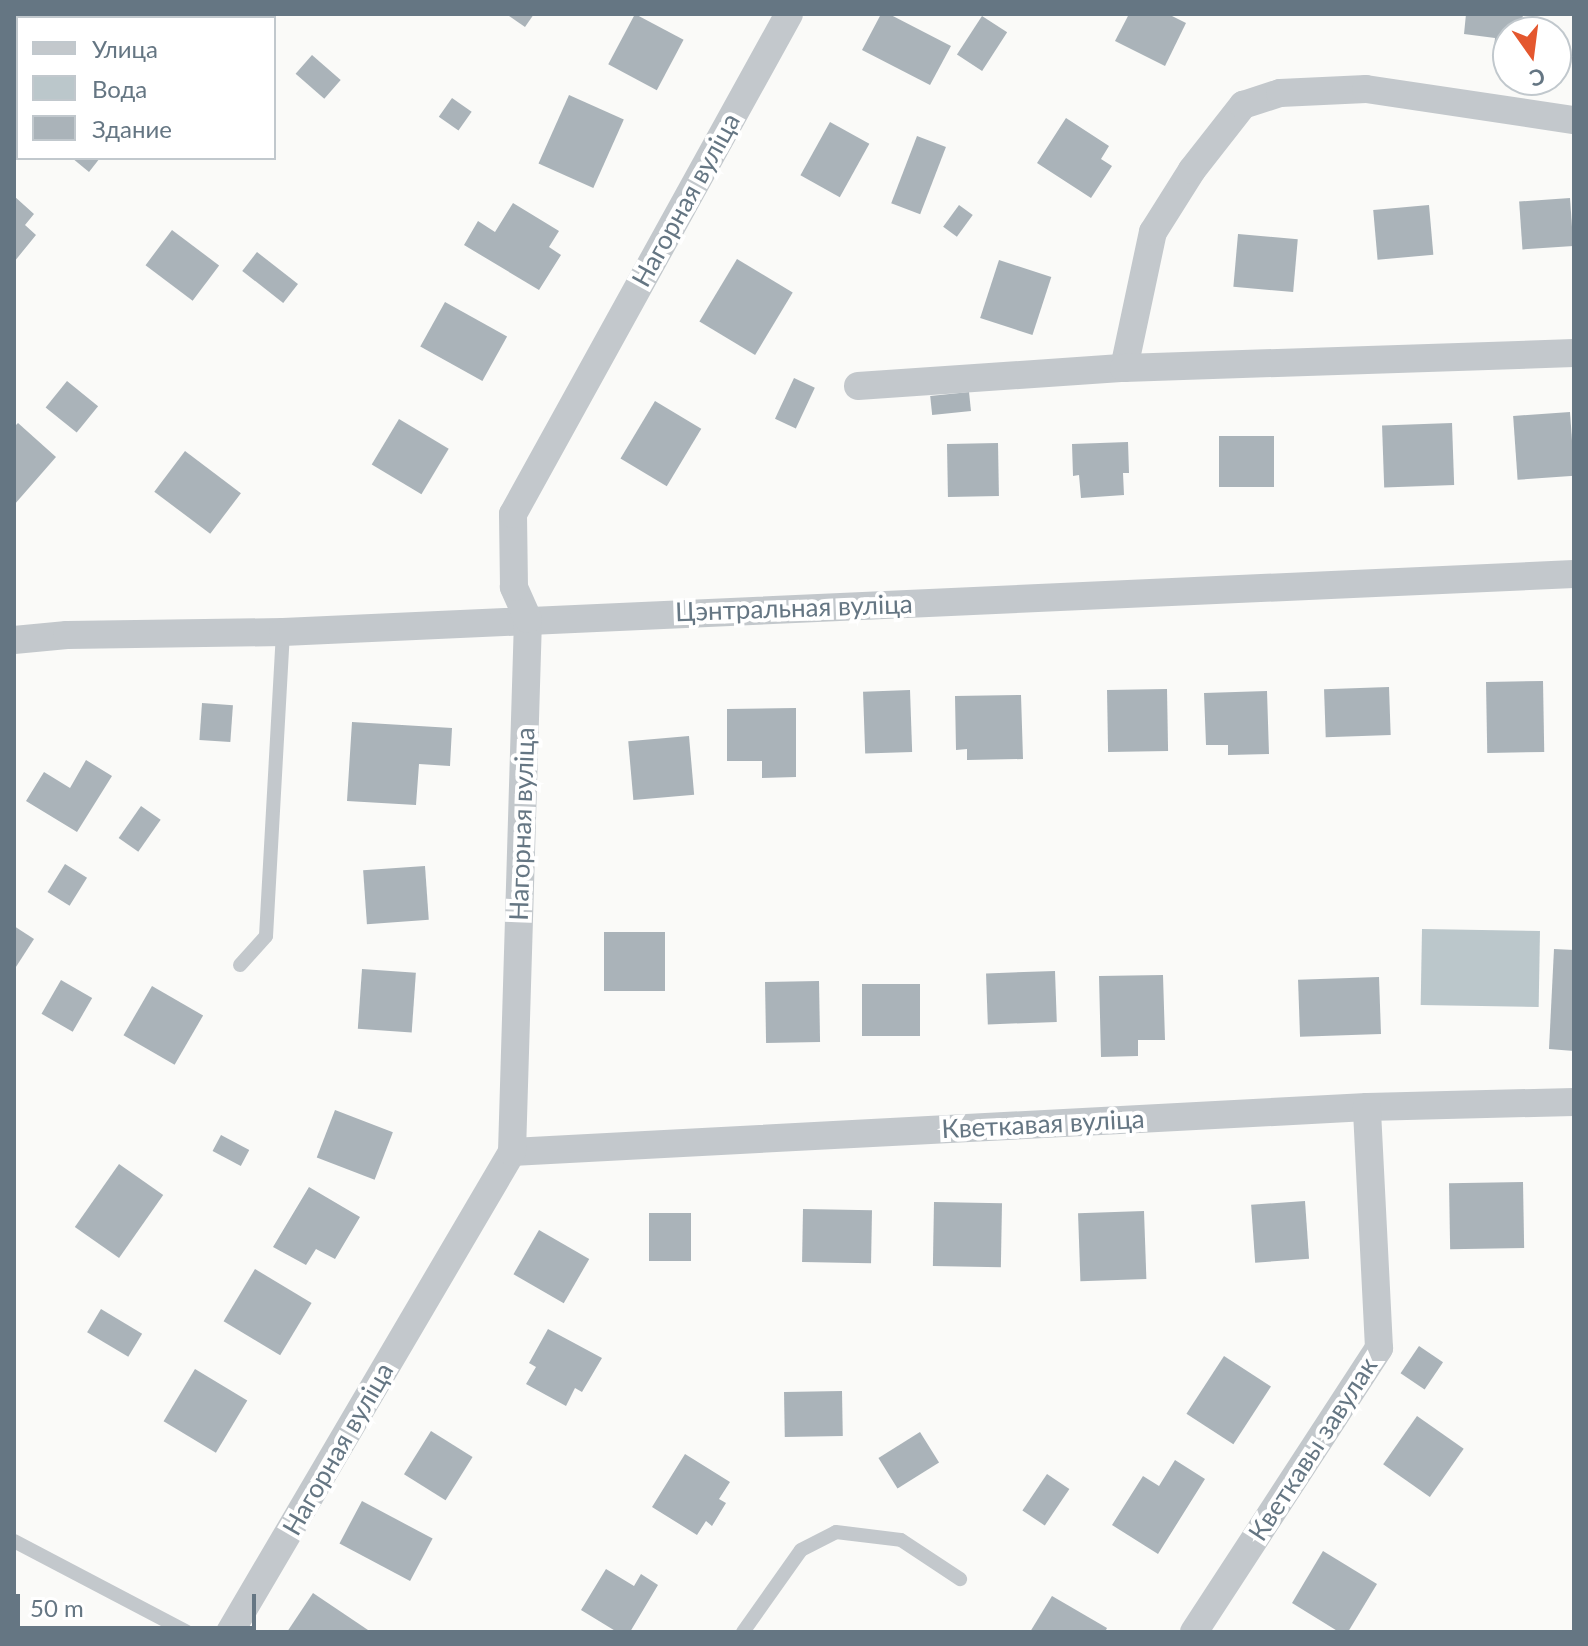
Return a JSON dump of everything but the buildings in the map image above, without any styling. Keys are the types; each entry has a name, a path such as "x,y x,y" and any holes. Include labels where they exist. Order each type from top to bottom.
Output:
{"street":[{"name":"Нагорная вуліца","path":"230,1632 512,1152 528,619 514,587 513,514 789,14"},
{"path":"1124,368 1153,232 1192,170 1243,105 1280,93 1366,89 1574,120"},
{"path":"858,386 1124,368 1574,353"},
{"name":"Цэнтральная вуліца","path":"14,640 67,635 283,632 1574,574"},
{"name":"Кветкавая вуліца","path":"512,1152 1367,1107 1574,1102"},
{"name":"Кветкавы завулак","path":"1194,1632 1379,1348 1367,1107"}],"lane":[{"path":"240,965 266,936 283,632"},
{"path":"743,1632 801,1550 836,1532 901,1540 960,1579"},
{"path":"14,1541 187,1632"}],"water":[{"path":"1422,929 1540,931 1539,1007 1421,1005"}]}
